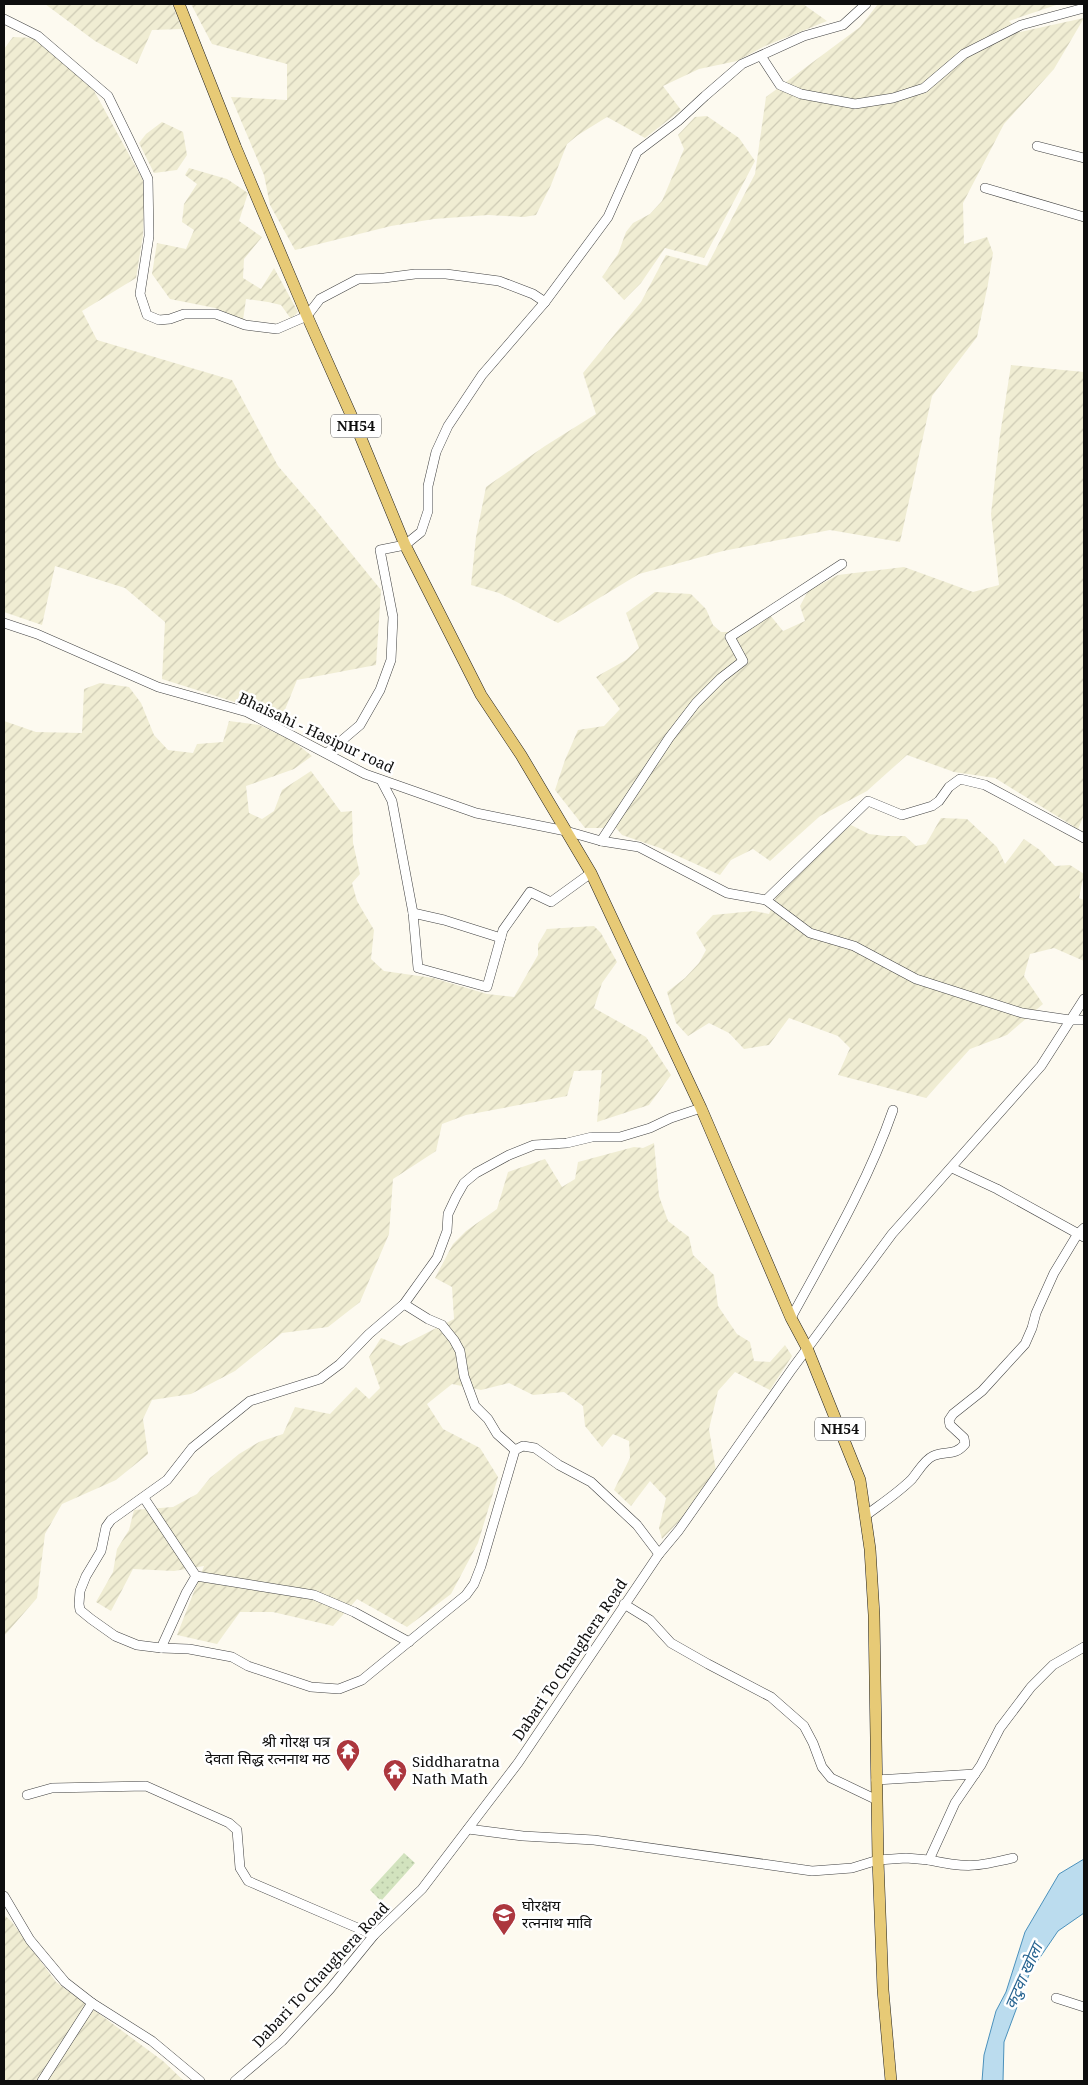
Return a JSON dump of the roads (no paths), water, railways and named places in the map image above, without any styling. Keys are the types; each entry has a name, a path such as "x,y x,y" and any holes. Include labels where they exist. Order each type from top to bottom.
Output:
{"main road":[{"name":"NH54","path":"179,4 236,148 356,426 405,545 481,695 521,755 591,873 701,1108 791,1318 807,1348 860,1480 870,1549 874,1615 878,1860 883,1990 891,2081"}],"street":[{"path":"327,752 360,725 380,690 391,660 393,617 380,550 405,545 422,532 428,511 428,486 436,452 448,426 482,375 545,302 608,217 637,152 678,121 742,64 804,36 843,25 866,4"},
{"path":"760,56 780,84 801,94 855,104 893,98 924,88 964,54 1021,25 1084,8"},
{"path":"4,19 38,36 108,96 148,179 149,236 140,294 147,314 158,320 170,319 184,314 216,314 245,325 277,328 307,316 320,299 358,278 384,278 415,274 446,274 499,281 533,294 545,302"},
{"path":"1037,146 1084,158"},
{"path":"985,188 1084,218"},
{"path":"601,841 669,738 696,703 721,678 743,660 730,637 842,564"},
{"name":"Bhaisahi - Hasipur road","path":"4,623 37,634 158,687 247,712 327,752 365,774 381,780 476,813 566,831 601,841 639,847 727,893 766,900"},
{"path":"1084,838 985,785 960,779 949,787 939,801 932,806 902,815 868,801 766,900 810,933 854,946 916,979 1022,1013 1070,1020 1084,1020"},
{"path":"381,780 392,801 413,913 418,968 487,987 503,930 530,892 550,902 591,873"},
{"path":"413,913 444,920 501,938"},
{"name":"Dabari To Chaughera Road","path":"235,2081 282,2041 330,1989 374,1936 422,1889 518,1763 624,1604 659,1554 679,1530 807,1348 892,1234 1041,1066 1084,999"},
{"path":"659,1554 637,1525 591,1482 559,1465 535,1448 523,1446 515,1450 474,1584 455,1605 384,1664 362,1680 339,1689 312,1687 298,1683 248,1666 232,1657 189,1649 138,1645 115,1636 91,1620 80,1610 78,1604 80,1591 86,1576 101,1551 106,1527 111,1520 167,1480 192,1448 250,1401 320,1379 340,1364 369,1334 404,1304 437,1258 447,1231 448,1214 464,1183 509,1155 534,1145 567,1143 592,1137 620,1137 650,1128 671,1118 701,1108"},
{"path":"791,1318 824,1258 881,1144 893,1110"},
{"path":"865,1516 898,1492 928,1459 934,1455 959,1450 965,1444 964,1438 950,1425 949,1420 953,1414 982,1392 1025,1344 1036,1313 1054,1273 1082,1234 997,1189 952,1168"},
{"path":"404,1304 428,1320 442,1325 454,1340 460,1351 464,1376 475,1406 488,1418 497,1434 515,1450"},
{"path":"144,1498 196,1576 314,1595 354,1612 409,1642"},
{"path":"162,1648 186,1593 196,1576"},
{"path":"624,1604 650,1620 671,1643 771,1697 804,1726 813,1742 822,1767 831,1778 877,1800"},
{"path":"929,1860 955,1803 975,1774 1000,1728 1031,1687 1052,1665 1084,1646"},
{"path":"876,1780 975,1774"},
{"path":"27,1795 52,1788 146,1786 229,1823 237,1830 240,1868 248,1881 374,1936"},
{"path":"468,1829 614,1843 812,1871 852,1868 878,1860 906,1858 929,1860 960,1867 979,1866 1013,1858"},
{"path":"4,1896 30,1940 65,1982 92,2003 152,2041 200,2081"},
{"path":"1056,1998 1084,2007"},
{"path":"42,2081 92,2003"}],"water":[{"name":"कटुवा खोला","path":"1084,1859 1084,1913 1058,1931 1030,1972 1004,2042 1003,2081 982,2081 984,2055 996,2011 1006,1992 1025,1932 1059,1874"}],"place":[{"name":"श्री गोरक्ष पत्र देवता सिद्ध रत्ननाथ मठ","path":"348,1772"},
{"name":"Siddharatna Nath Math","path":"395,1792"},
{"name":"घोरक्षय रत्ननाथ मावि","path":"504,1936"}]}
